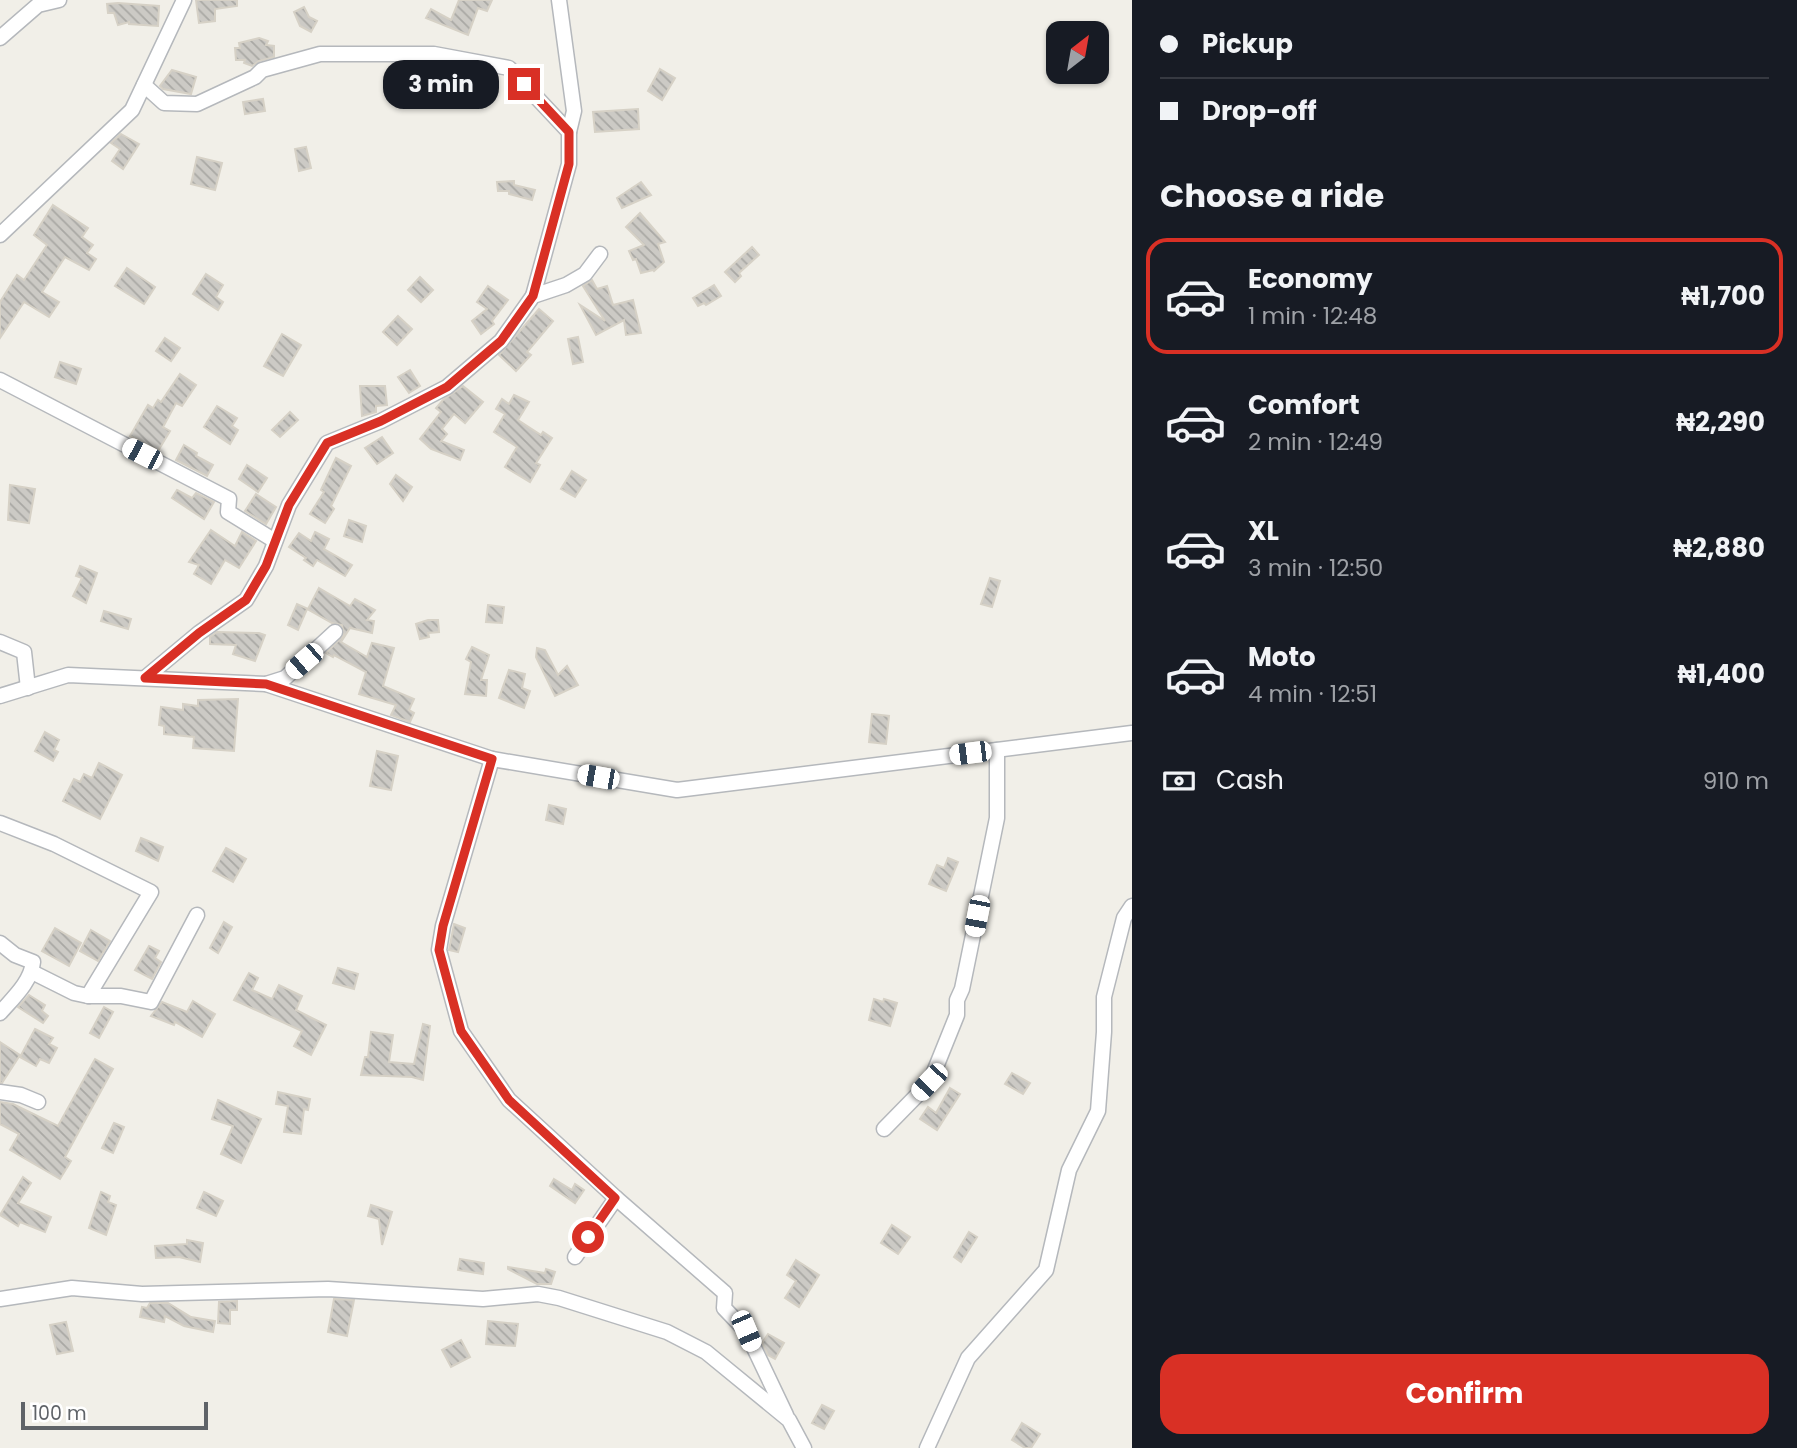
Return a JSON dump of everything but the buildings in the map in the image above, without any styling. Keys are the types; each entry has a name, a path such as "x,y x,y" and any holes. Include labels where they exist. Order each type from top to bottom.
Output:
{"street":[{"path":"0,38 37,5 59,0"},
{"path":"0,235 132,110 183,0 177,0"},
{"path":"145,678 199,633 246,600 266,566 289,505 327,443 381,421 447,387 501,341 533,296 569,164 569,132 575,111 559,0"},
{"path":"144,85 164,103 197,104 255,77 262,70 320,54 433,54 509,68 569,132"},
{"path":"533,296 566,285 585,274 600,254"},
{"path":"0,380 229,499 228,512 275,541"},
{"path":"266,684 285,678 335,632"},
{"path":"0,642 24,652 28,688"},
{"path":"0,696 68,675 266,684 492,759 677,790 1132,733"},
{"path":"884,1129 929,1082 957,1015 957,1000 962,989 998,818 997,750"},
{"path":"492,759 443,926 439,950 461,1031 509,1100 615,1198 725,1293 724,1308 746,1331 804,1448"},
{"path":"0,823 54,844 151,892 88,996"},
{"path":"927,1448 968,1359 1046,1270 1069,1170 1098,1111 1104,997 1124,918 1132,906"},
{"path":"32,972 74,993 88,996 121,996 151,1002 197,915"},
{"path":"0,943 15,955 33,962 32,972 18,994 0,1013"},
{"path":"0,1092 21,1095 38,1102"},
{"path":"575,1257 615,1198"},
{"path":"0,1299 72,1288 142,1294 328,1289 483,1299 538,1294 559,1298 684,1339 706,1352 789,1420"}],"route":[{"path":"524,84 569,132 569,164 533,296 501,341 447,387 381,421 327,443 289,505 266,566 246,600 199,633 145,678 266,684 492,759 443,926 439,950 461,1031 509,1100 615,1198 588,1237"}]}
